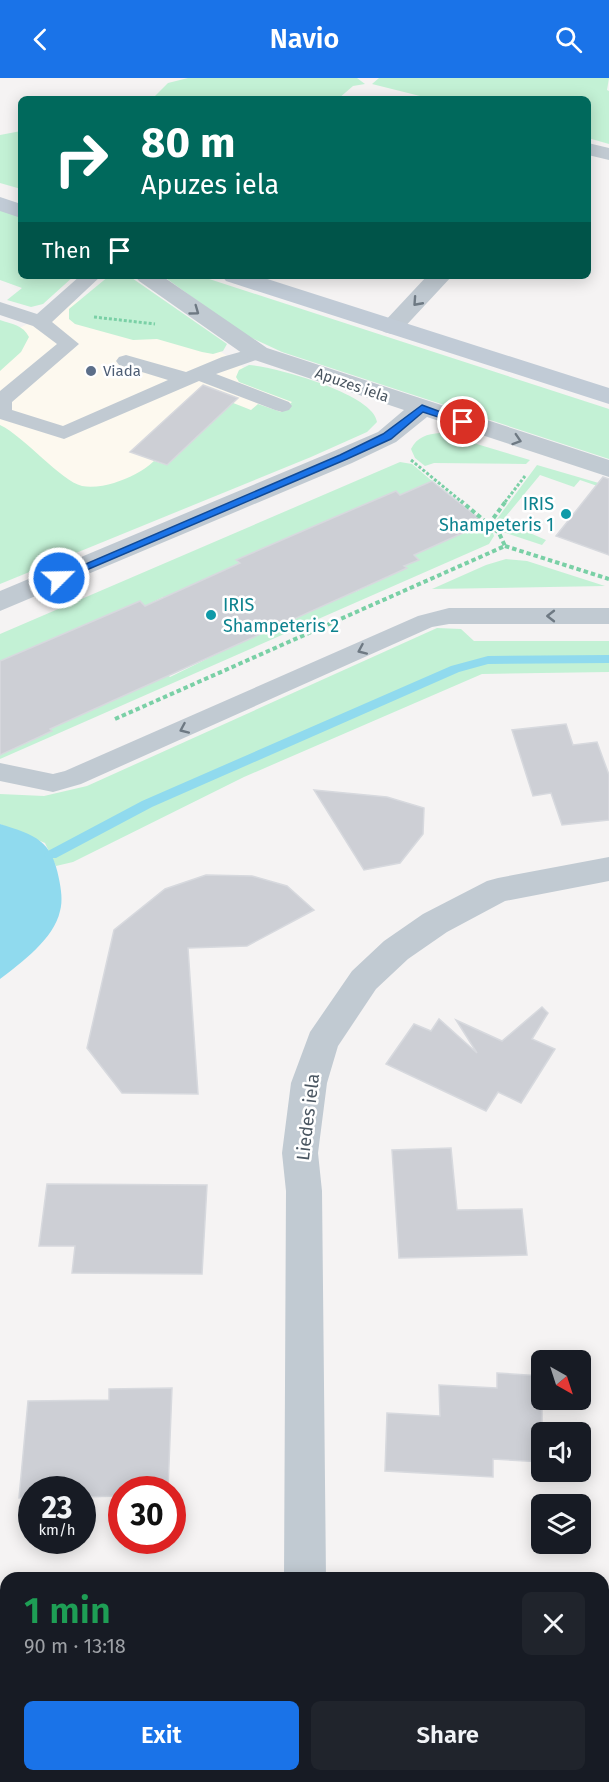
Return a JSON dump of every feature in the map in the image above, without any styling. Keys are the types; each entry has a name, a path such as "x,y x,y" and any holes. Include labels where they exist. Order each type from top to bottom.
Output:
{"street":[{"path":"591,150 609,154"},
{"path":"0,204 18,210"},
{"name":"Apuzes iela","path":"151,279 258,353 609,470"},
{"path":"243,279 609,396"},
{"path":"392,327 437,279"},
{"path":"0,602 387,437 422,408"},
{"name":"Liedes iela","path":"305,1572 304,1191 300,1153 309,1083 322,1042 364,980 396,950 435,923 498,890 548,879 609,870"}],"lane":[{"path":"46,316 88,279"},
{"path":"0,308 46,316 69,344 89,350"},
{"path":"69,344 2,400 2,413 64,434 229,361 258,353"},
{"path":"126,361 192,377 282,406"},
{"path":"0,772 52,783 72,778 426,621 449,616 609,616"}],"path":[{"path":"46,316 186,330 223,330"},
{"path":"421,468 499,533 505,546"},
{"path":"489,524 527,473"},
{"path":"108,722 505,546 609,579"}],"shaded area":[{"path":"119,281 247,370 325,397 230,469 97,492 49,483 0,441 0,337"}],"green space":[{"path":"188,78 357,78 365,84 353,86 341,96 155,96 168,83"},
{"path":"379,78 609,78 607,90 609,91 609,144 591,139 591,96 420,96 372,84"},
{"path":"18,132 18,188 0,183 0,135"},
{"path":"0,210 18,216 18,279 71,279 43,304 31,307 7,300 22,288 0,280"},
{"path":"105,279 133,279 227,344 223,351 213,354 157,339 133,340 75,324 69,319 69,309"},
{"path":"167,279 209,279 609,409 609,459 282,352 243,334"},
{"path":"0,320 20,327 29,337 21,352 0,371"},
{"path":"249,365 280,371 342,392 372,412 377,422 367,432 311,457 0,584 0,425 73,482 90,487 110,484 135,474 154,461 167,465 203,431 218,397 251,410 258,404 281,412 292,402 239,382 236,377 239,370"},
{"path":"440,433 530,460 526,464 434,463 425,466 415,458 411,449 423,437"},
{"path":"400,462 412,464 432,481 400,495 396,491 237,561 240,563 172,605 163,597 145,606 140,601 72,630 0,666 0,634"},
{"path":"537,465 609,486 609,490 580,480 574,487 540,475 502,521 546,540 542,545 503,532 497,519"},
{"path":"470,512 492,530 494,536 489,544 0,759 0,740 51,730 40,717 158,665 170,677 288,619 291,621 352,590 355,592 406,568 404,566 418,560 413,554 421,547 425,550 476,527"},
{"path":"506,559 527,561 605,586 432,589 486,565"},
{"path":"437,628 461,629 474,641 609,641 609,672 482,674 244,777 73,862 56,866 45,843 0,824 0,794 44,796 87,786"}],"water":[{"path":"0,824 32,836 46,847 56,866 62,899 57,921 44,941 0,979"}],"building":[{"path":"203,385 238,398 167,465 130,452"},
{"path":"603,477 609,479 609,555 556,536"},
{"name":"IRIS Shampeteris 2","path":"432,481 485,523 414,555 419,560 404,566 407,568 50,729 52,731 0,755 0,661 140,601 145,606 240,563 236,560 396,491 400,495"},
{"path":"566,724 573,745 597,742 609,775 609,820 562,825 551,793 533,796 512,730"},
{"path":"314,790 387,797 424,808 423,834 400,863 364,870"},
{"path":"206,875 252,876 287,886 314,910 247,946 188,948 198,1094 122,1093 87,1048 114,930 165,889"},
{"path":"542,1007 548,1013 532,1039 555,1049 521,1103 498,1092 486,1111 386,1064 414,1024 431,1031 439,1019 477,1053 456,1020 502,1041"},
{"path":"451,1148 457,1210 522,1209 527,1255 399,1258 392,1150"},
{"path":"47,1184 207,1185 202,1274 72,1273 75,1246 39,1246"},
{"path":"497,1373 531,1375 531,1410 542,1410 542,1422 531,1422 531,1461 493,1459 493,1477 385,1471 387,1413 440,1416 439,1385 497,1388"},
{"path":"172,1388 169,1476 108,1476 108,1496 96,1497 96,1476 21,1476 28,1401 109,1400 109,1389"}],"waterway":[{"path":"51,855 147,804 455,669 488,660 609,659"}],"place":[{"name":"Viada","path":"91,371"},
{"name":"IRIS Shampeteris 1","path":"566,514"},
{"name":"IRIS Shampeteris 2","path":"211,615"}],"route":[{"path":"59,578 387,437 422,408 463,422"}]}
